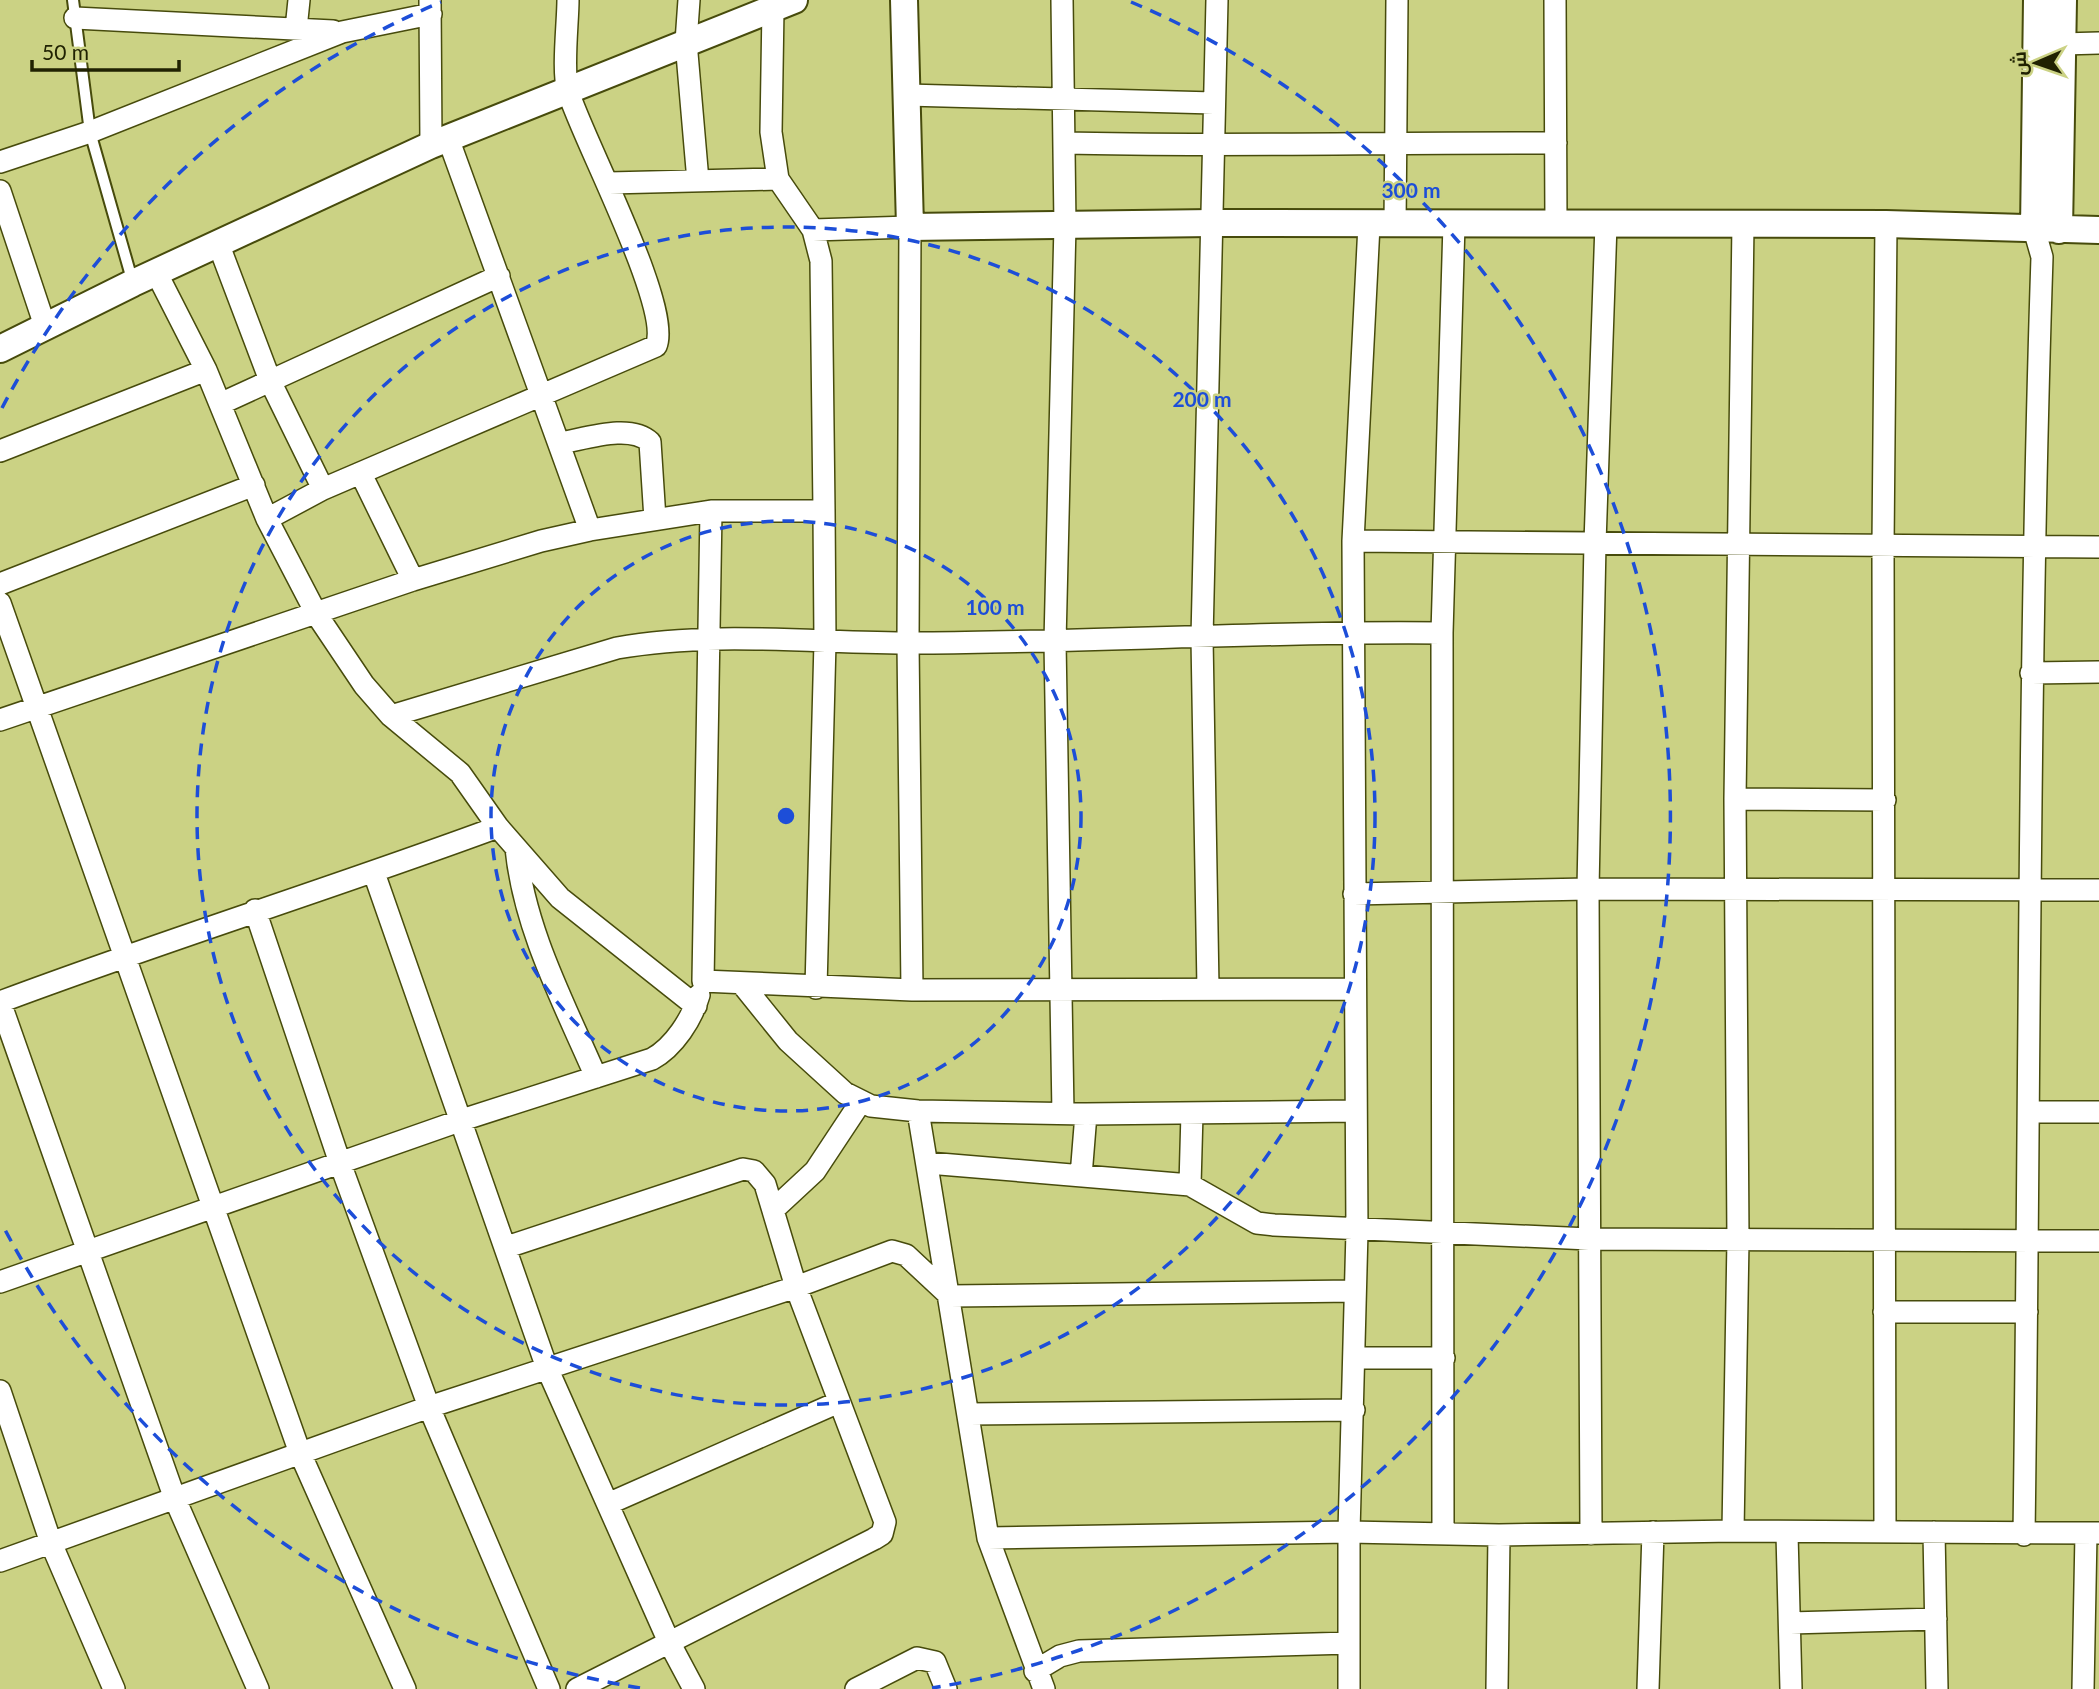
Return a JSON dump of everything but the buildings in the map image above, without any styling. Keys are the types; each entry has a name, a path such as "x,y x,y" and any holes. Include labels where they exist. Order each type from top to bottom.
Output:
{"street":[{"path":"296,29 299,0"},
{"path":"267,519 323,489 544,396 656,346 659,342 659,318 609,183 567,89 568,0"},
{"path":"689,0 687,42 698,181"},
{"path":"904,0 910,227 908,643 912,990"},
{"path":"1062,0 1065,225 1055,642 1063,1113"},
{"path":"1208,988 1202,638 1217,0"},
{"path":"1349,1689 1349,1532 1357,1231 1353,989 1353,541 1382,225 1396,142 1397,0"},
{"path":"1555,0 1556,225"},
{"path":"2037,0 2047,230"},
{"path":"2024,1535 2030,1240 2032,547 2042,257 2047,230 2063,0"},
{"path":"0,349 144,277 440,142 783,4 771,132 778,179 813,230 821,261 825,642 816,988"},
{"path":"0,162 90,132 342,32 431,7 440,142 499,276 590,530"},
{"path":"74,9 342,32"},
{"path":"2062,44 2099,43"},
{"path":"907,95 1214,103"},
{"path":"1064,143 1214,147 1396,142 1556,143"},
{"path":"609,183 778,179"},
{"path":"0,191 45,327"},
{"path":"813,230 1212,223 1886,224 2099,230"},
{"path":"1443,1534 1442,633 1454,224"},
{"path":"1591,1534 1588,889 1595,543 1606,224"},
{"path":"1734,1531 1738,1240 1735,799 1743,224"},
{"path":"1885,1532 1886,224"},
{"path":"218,243 271,383 323,489"},
{"path":"220,404 271,383 499,276"},
{"path":"144,277 206,370 267,519 317,615 364,685 391,716 460,774 498,827 560,898 696,1006"},
{"path":"0,451 206,370"},
{"path":"560,443 630,432 644,436 650,442 655,519"},
{"path":"361,474 412,580"},
{"path":"0,584 254,485"},
{"path":"0,720 317,615 412,580 590,530 711,511 824,512"},
{"path":"0,1282 462,1121 652,1059 667,1051 696,1006 703,981 711,511"},
{"path":"1353,541 2099,547"},
{"path":"0,603 300,1453 405,1689"},
{"path":"391,716 617,648 708,640 1055,642 1442,633"},
{"path":"2032,673 2099,672"},
{"path":"1735,799 1885,800"},
{"path":"258,1689 175,1500 0,1002 255,910 374,873 498,827"},
{"path":"516,848 520,889 534,931 596,1077"},
{"path":"374,873 507,1247 547,1368 610,1503 669,1642 694,1689"},
{"path":"1354,894 1588,889 2099,890"},
{"path":"255,910 340,1163 429,1407 550,1689"},
{"path":"703,981 816,988 1063,992 1208,988 1353,989"},
{"path":"742,985 788,1041 860,1103 888,1109 1086,1114 1354,1111"},
{"path":"773,1210 815,1171 860,1103"},
{"path":"918,1111 988,1538 1040,1680"},
{"path":"2030,1112 2099,1112"},
{"path":"1190,1185 1192,1113"},
{"path":"1082,1176 1086,1114"},
{"path":"928,1163 1190,1185 1257,1223 1357,1231 1738,1240 1884,1238 2099,1241"},
{"path":"507,1247 743,1169 754,1171 765,1184 796,1287 885,1522 882,1534 577,1689"},
{"path":"0,1561 429,1407 899,1252 950,1296 1355,1291"},
{"path":"1884,1312 2027,1312"},
{"path":"1354,1358 1444,1358"},
{"path":"0,1391 51,1543 114,1689"},
{"path":"610,1503 839,1402"},
{"path":"969,1414 1354,1410"},
{"path":"988,1538 1349,1532 1499,1535 1734,1531 1787,1534 2092,1533 2083,1689"},
{"path":"1648,1689 1653,1532"},
{"path":"1934,1532 1937,1689"},
{"path":"1787,1534 1791,1689"},
{"path":"1497,1689 1499,1535"},
{"path":"1790,1623 1936,1619"},
{"path":"1040,1680 1060,1656 1079,1651 1349,1643"},
{"path":"856,1689 918,1658 935,1662 946,1689"}],"lane":[{"path":"74,9 90,132 144,277"}]}
